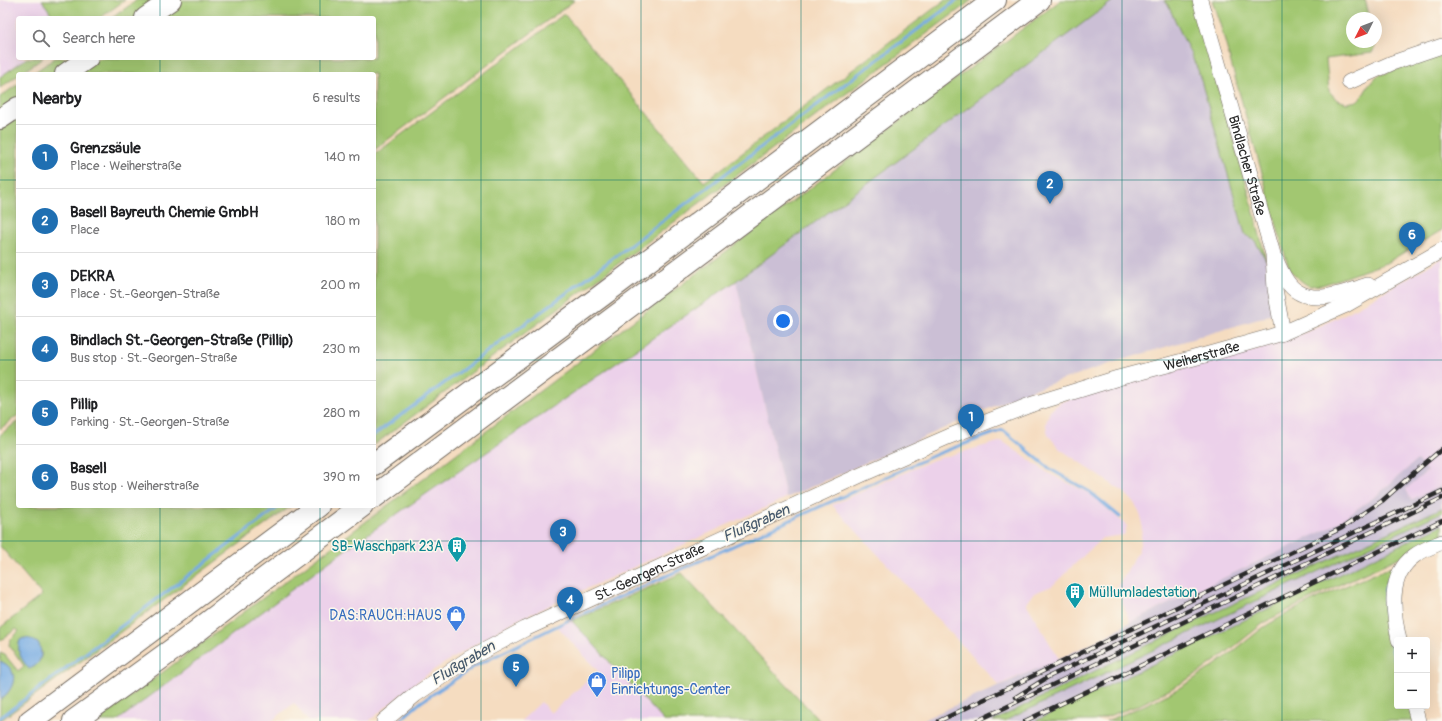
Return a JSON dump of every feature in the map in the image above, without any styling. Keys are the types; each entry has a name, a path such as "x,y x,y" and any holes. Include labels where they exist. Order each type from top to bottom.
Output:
{"highway":[{"path":"376,463 601,296 995,0"},
{"path":"376,496 1039,0"},
{"path":"30,721 315,508"},
{"path":"74,721 183,642 359,508"}],"main road":[{"path":"148,16 171,0"},
{"path":"68,72 85,60"},
{"path":"0,119 16,108"}],"street":[{"name":"Bindlacher Straße","path":"1200,0 1273,254 1275,289 1283,333"},
{"path":"1349,82 1392,63 1442,46"},
{"name":"Weiherstraße","path":"950,436 1030,405 1118,378 1283,333 1344,306 1442,250"},
{"path":"1273,254 1286,280 1291,286 1298,292 1318,298 1331,296 1400,275"},
{"name":"St.-Georgen-Straße","path":"384,721 416,694 484,650 525,629 950,436"},
{"path":"1398,637 1393,605 1394,590 1398,576 1415,556 1442,542"},
{"path":"1415,709 1418,721"}],"shaded area":[{"path":"0,0 42,0 53,16 16,16 16,60 24,60 0,77"},
{"path":"1114,0 1164,0 1168,5 1198,70 1245,234 1255,241 1266,260 1272,304 1271,314 1115,362 1026,392 786,498 736,281"},
{"path":"1442,258 1442,485 1411,500 1406,489 1427,471 1417,460 1376,496 1327,529 1130,622 1117,589 1138,551 1141,541 1142,520 1138,509 1125,493 1060,449 1048,435 1046,425 1050,411 1061,402 1118,384 1256,350 1317,328 1349,312"},
{"path":"736,281 786,498 513,622 435,669 410,687 369,721 308,721 294,703 272,721 117,721 346,549"},
{"path":"1002,441 1048,473 1090,494 1127,526 1124,535 1102,538 1052,586 1034,593 1026,603 1059,659 999,685 832,505 933,460"},
{"path":"1417,460 1427,471 1406,489 1411,500 1442,485 1442,525 1035,721 920,721 1059,659 1104,637 1130,622 1327,529 1376,496"},
{"path":"572,621 664,721 521,721 541,702 551,713 598,671 558,627"}],"green space":[{"path":"42,0 125,0 103,16 53,16"},
{"path":"137,0 160,0 137,16 115,16"},
{"path":"182,0 575,0 376,149 376,72 79,72 96,60 376,60 376,16 159,16"},
{"path":"945,0 972,0 376,444 376,154 564,14 704,182"},
{"path":"1061,0 1114,0 736,281 346,549 117,721 97,721 340,541"},
{"path":"1164,0 1193,0 1251,200 1266,260 1255,241 1245,234 1198,70 1168,5"},
{"path":"1212,0 1365,0 1368,12 1346,12 1346,48 1374,48 1372,53 1326,59 1329,91 1337,100 1347,103 1357,101 1377,76 1442,54 1442,230 1386,263 1322,285 1309,286 1295,276 1290,270 1287,262"},
{"path":"24,60 40,60 23,72 16,72 16,76 0,88 0,77"},
{"path":"52,60 74,60 57,72 35,72"},
{"path":"16,85 16,100 0,112 0,97"},
{"path":"16,116 16,417 0,429 0,127"},
{"path":"16,423 16,508 288,508 0,721 0,700 9,691 14,680 11,669 0,661 0,653 5,655 18,671 24,666 9,645 10,640 19,631 16,629 0,641 0,628 42,595 0,546 0,435","holes":["24,638 42,652 40,660 34,667 23,660 19,654 20,640"]},
{"path":"1442,508 1442,512 1005,721 993,721 1205,617"},
{"path":"1442,525 1442,538 1343,583 1265,622 1200,672 1137,706 1094,721 1035,721"},
{"path":"1396,565 1399,566 1392,628 1394,637 1394,709 1411,709 1414,721 1106,721 1180,688 1219,662 1263,628 1299,607"},
{"path":"682,573 820,721 664,721 572,621"}],"water":[{"path":"24,638 31,639 39,644 41,652 40,659 36,665 29,669 19,652 20,640"},
{"path":"0,661 11,669 14,680 9,691 0,700"}],"waterway":[{"path":"376,434 576,286 957,0"},
{"name":"Flußgraben","path":"399,721 421,702 475,666 573,618 937,454 1003,430 1050,469 1090,492 1120,517"},
{"path":"0,718 277,508"},
{"path":"1391,575 1385,590 1384,598 1388,629 1394,656"}],"railway":[{"path":"939,721 1342,528 1382,501 1442,449"},
{"path":"1016,697 1048,677 1442,491"},
{"path":"977,721 1442,498"},
{"path":"1025,721 1442,521"}],"place":[{"name":"Basell Bayreuth Chemie GmbH","path":"1050,204"},
{"name":"Basell","path":"1412,255"},
{"name":"Grenzsäule","path":"971,437"},
{"name":"DEKRA","path":"563,552"},
{"name":"SB-Waschpark 23A","path":"457,563"},
{"name":"Müllumladestation","path":"1075,609"},
{"name":"Bindlach St.-Georgen-Straße (Pillip)","path":"570,620"},
{"name":"DAS:RAUCH:HAUS","path":"456,632"},
{"name":"Pillip","path":"516,687"},
{"name":"Pilipp Einrichtungs-Center","path":"597,698"}]}
